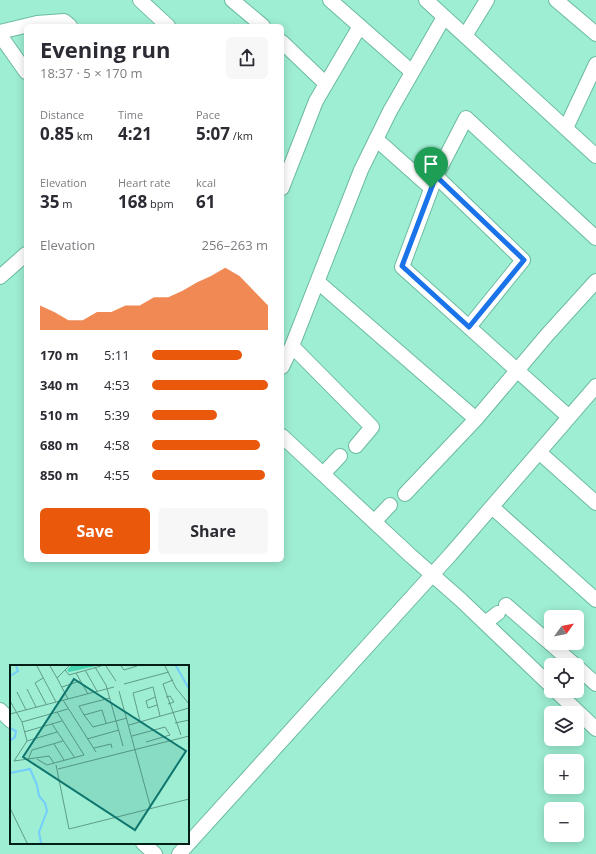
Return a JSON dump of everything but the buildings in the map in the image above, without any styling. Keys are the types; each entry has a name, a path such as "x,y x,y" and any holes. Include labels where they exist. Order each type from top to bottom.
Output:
{"street":[{"path":"140,0 166,24"},
{"path":"232,0 261,24"},
{"path":"330,0 412,72"},
{"path":"426,0 596,156"},
{"path":"465,36 487,0"},
{"path":"556,0 596,34"},
{"path":"284,363 318,282 361,170 390,111 444,17"},
{"path":"33,24 64,21 68,24"},
{"path":"0,32 24,26"},
{"path":"284,183 316,101 360,26"},
{"path":"0,35 24,69"},
{"path":"284,44 326,84"},
{"path":"566,128 596,64"},
{"path":"569,418 402,266 434,182 466,118 596,238"},
{"path":"376,139 434,182 524,260 469,327"},
{"path":"0,277 24,256"},
{"path":"405,494 476,419 547,335 596,281"},
{"path":"318,282 476,419"},
{"path":"292,346 372,427 356,446"},
{"path":"180,854 451,554 596,386"},
{"path":"284,438 544,679"},
{"path":"539,452 596,503"},
{"path":"323,474 340,456"},
{"path":"374,522 390,505"},
{"path":"492,507 596,600"},
{"path":"485,623 502,609 566,658"},
{"path":"584,673 596,684"},
{"path":"563,698 596,729"},
{"path":"0,710 10,720"},
{"path":"144,844 155,854"}],"route":[{"path":"436,176 524,260 469,327 402,266 431,188 436,176"}]}
